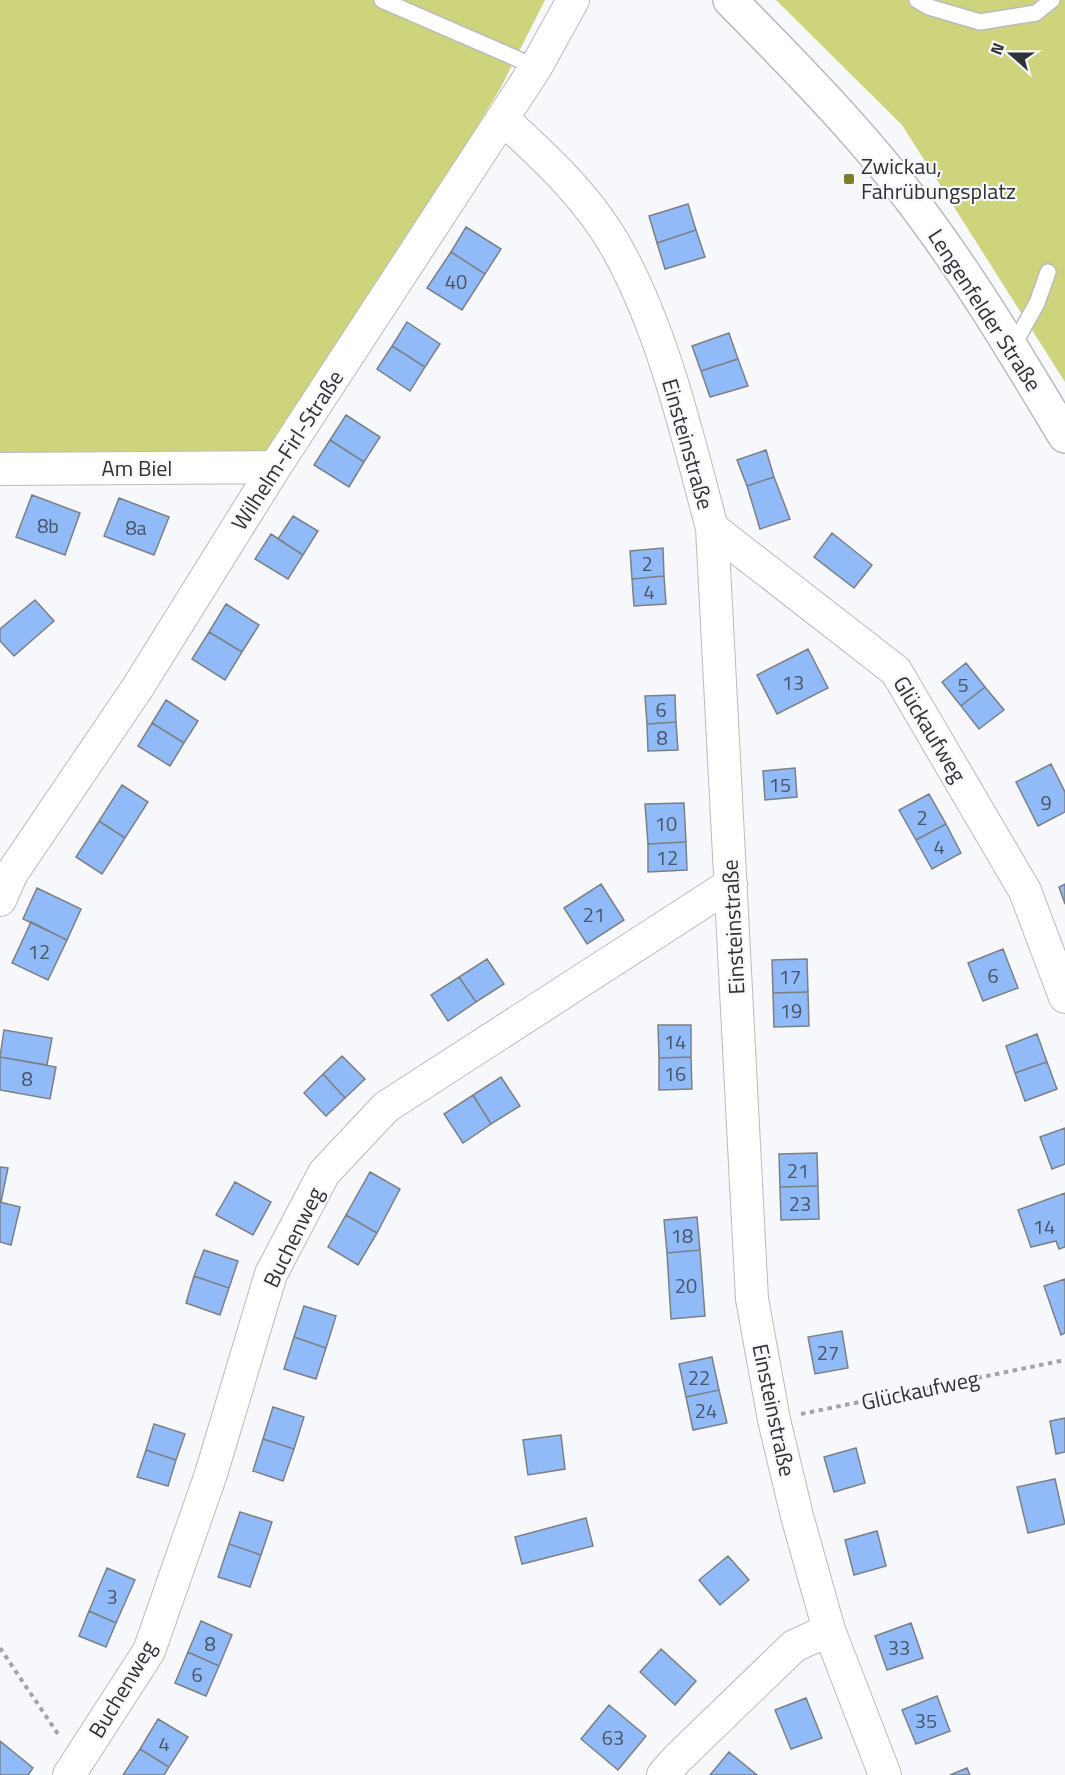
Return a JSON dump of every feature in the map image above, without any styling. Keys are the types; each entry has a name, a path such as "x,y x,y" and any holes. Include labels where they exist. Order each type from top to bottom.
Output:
{"main road":[{"name":"Lengenfelder Straße","path":"730,0 870,148 930,225 1012,348 1065,436"}],"street":[{"name":"Wilhelm-Firl-Straße","path":"0,900 12,873 138,687 275,467 503,119 536,67 573,0"},
{"name":"Einsteinstraße","path":"503,119 534,147 569,184 595,216 618,252 649,316 684,425 712,528 752,1299 774,1420 797,1516 830,1629 885,1775"},
{"name":"Am Biel","path":"0,470 275,467"},
{"name":"Glückaufweg","path":"712,528 896,671 1025,891 1065,997"},
{"name":"Buchenweg","path":"73,1769 149,1651 211,1474 271,1274 324,1173 386,1107 731,884"},
{"path":"663,1775 794,1646 830,1629"}],"lane":[{"path":"382,0 536,67"},
{"path":"916,0 929,7 980,21 1036,13 1052,0"},
{"path":"1012,348 1037,303 1048,272"}],"path":[{"name":"Glückaufweg","path":"774,1420 1065,1360"},
{"path":"0,1648 73,1769"}],"green space":[{"path":"0,0 545,0 501,87 388,273 265,456 0,459"},
{"path":"776,0 1065,0 1065,382 902,125"}],"building":[{"path":"688,204 696,230 657,243 649,216"},
{"path":"466,227 501,249 485,274 451,252"},
{"path":"696,230 705,257 665,269 657,243"},
{"path":"451,252 485,274 462,310 427,288"},
{"path":"407,322 440,344 425,367 392,346"},
{"path":"729,333 738,359 701,371 692,346"},
{"path":"392,346 425,367 410,391 377,369"},
{"path":"738,359 748,386 710,397 701,371"},
{"path":"346,415 380,437 364,462 330,440"},
{"path":"330,440 364,462 349,487 314,465"},
{"path":"766,450 774,477 747,486 737,460"},
{"path":"774,477 790,519 760,529 747,486"},
{"path":"32,495 80,513 65,555 16,537"},
{"path":"119,498 169,517 154,555 104,536"},
{"path":"293,516 318,531 303,555 278,539"},
{"path":"832,533 872,565 854,588 814,557"},
{"path":"271,534 303,555 288,579 255,559"},
{"path":"663,548 664,576 632,579 630,551"},
{"path":"664,576 666,604 634,606 632,579"},
{"path":"35,600 54,621 14,656 0,641 0,629"},
{"path":"226,604 259,625 242,652 209,632"},
{"path":"209,632 242,652 225,680 192,659"},
{"path":"808,649 828,688 777,714 757,675"},
{"path":"966,663 985,687 961,706 942,682"},
{"path":"985,687 1004,710 979,729 961,706"},
{"path":"675,695 676,722 647,724 645,696"},
{"path":"166,700 198,721 184,743 152,723"},
{"path":"676,722 678,750 648,751 647,724"},
{"path":"152,723 184,743 170,766 138,746"},
{"path":"1051,764 1065,792 1065,812 1038,826 1016,782"},
{"path":"795,768 797,797 765,800 763,771"},
{"path":"122,785 148,802 125,838 99,821"},
{"path":"929,794 946,824 916,840 899,810"},
{"path":"684,803 686,842 648,844 645,804"},
{"path":"99,821 125,838 102,874 76,857"},
{"path":"946,824 961,853 932,869 916,840"},
{"path":"686,842 687,870 648,872 648,844"},
{"path":"601,884 624,920 587,944 564,908"},
{"path":"1065,884 1065,904 1059,887"},
{"path":"37,888 81,909 67,940 23,919"},
{"path":"31,922 67,940 48,980 12,963"},
{"path":"1003,949 1018,988 983,1001 968,963"},
{"path":"487,959 504,984 476,1002 459,977"},
{"path":"807,959 808,992 773,993 772,960"},
{"path":"459,977 476,1002 448,1021 431,995"},
{"path":"808,992 809,1026 774,1027 773,993"},
{"path":"658,1025 691,1025 691,1057 659,1058"},
{"path":"4,1030 52,1038 47,1065 0,1057"},
{"path":"1037,1034 1047,1062 1015,1073 1006,1046"},
{"path":"342,1056 365,1079 345,1098 323,1074"},
{"path":"0,1057 56,1067 50,1099 0,1090"},
{"path":"691,1057 692,1089 659,1090 659,1058"},
{"path":"1047,1062 1057,1089 1025,1101 1015,1073"},
{"path":"323,1074 345,1098 326,1116 304,1093"},
{"path":"501,1077 520,1106 491,1124 473,1095"},
{"path":"473,1095 491,1124 463,1143 444,1114"},
{"path":"1065,1128 1065,1164 1052,1169 1040,1137"},
{"path":"817,1153 818,1186 780,1187 779,1154"},
{"path":"0,1167 8,1168 1,1202 0,1202"},
{"path":"370,1172 400,1189 377,1233 346,1215"},
{"path":"235,1182 271,1202 253,1235 216,1215"},
{"path":"818,1186 819,1219 781,1220 780,1187"},
{"path":"1065,1193 1065,1247 1059,1249 1056,1241 1031,1247 1018,1210"},
{"path":"0,1202 20,1207 11,1245 0,1242"},
{"path":"346,1215 377,1233 358,1265 328,1247"},
{"path":"697,1217 700,1250 667,1253 664,1220"},
{"path":"204,1250 238,1261 229,1288 194,1276"},
{"path":"700,1250 705,1316 671,1319 667,1253"},
{"path":"194,1276 229,1288 220,1315 186,1303"},
{"path":"1065,1279 1065,1333 1061,1335 1044,1286"},
{"path":"304,1306 336,1316 326,1348 294,1337"},
{"path":"842,1331 848,1368 815,1374 808,1337"},
{"path":"294,1337 326,1348 316,1379 284,1369"},
{"path":"712,1357 719,1390 686,1397 679,1364"},
{"path":"719,1390 727,1423 693,1430 686,1397"},
{"path":"273,1407 304,1417 294,1449 263,1439"},
{"path":"1065,1418 1065,1452 1056,1454 1050,1421"},
{"path":"154,1424 185,1434 176,1460 146,1450"},
{"path":"561,1435 565,1469 528,1475 523,1440"},
{"path":"263,1439 294,1449 283,1481 253,1471"},
{"path":"856,1448 865,1483 834,1492 824,1457"},
{"path":"146,1450 176,1460 168,1486 137,1477"},
{"path":"1055,1479 1065,1524 1028,1533 1017,1487"},
{"path":"240,1512 272,1522 261,1555 229,1544"},
{"path":"586,1518 593,1546 522,1564 515,1537"},
{"path":"877,1531 886,1566 854,1575 845,1540"},
{"path":"229,1544 261,1555 250,1587 218,1577"},
{"path":"728,1556 749,1580 720,1605 699,1580"},
{"path":"107,1568 135,1580 116,1623 89,1611"},
{"path":"89,1611 116,1623 106,1647 79,1636"},
{"path":"201,1621 232,1635 219,1666 188,1652"},
{"path":"911,1623 923,1658 887,1670 875,1636"},
{"path":"661,1649 696,1681 675,1705 640,1672"},
{"path":"188,1652 219,1666 206,1696 175,1683"},
{"path":"937,1696 950,1731 916,1744 902,1710"},
{"path":"806,1698 822,1738 791,1749 775,1710"},
{"path":"609,1705 646,1736 618,1770 581,1739"},
{"path":"158,1719 188,1737 169,1767 140,1749"},
{"path":"0,1741 33,1768 28,1775 0,1775"},
{"path":"140,1749 169,1767 164,1775 123,1775"},
{"path":"729,1752 757,1775 710,1775"},
{"path":"967,1768 970,1775 950,1775"}],"place":[{"name":"Zwickau, Fahrübungsplatz","path":"849,179"}]}
